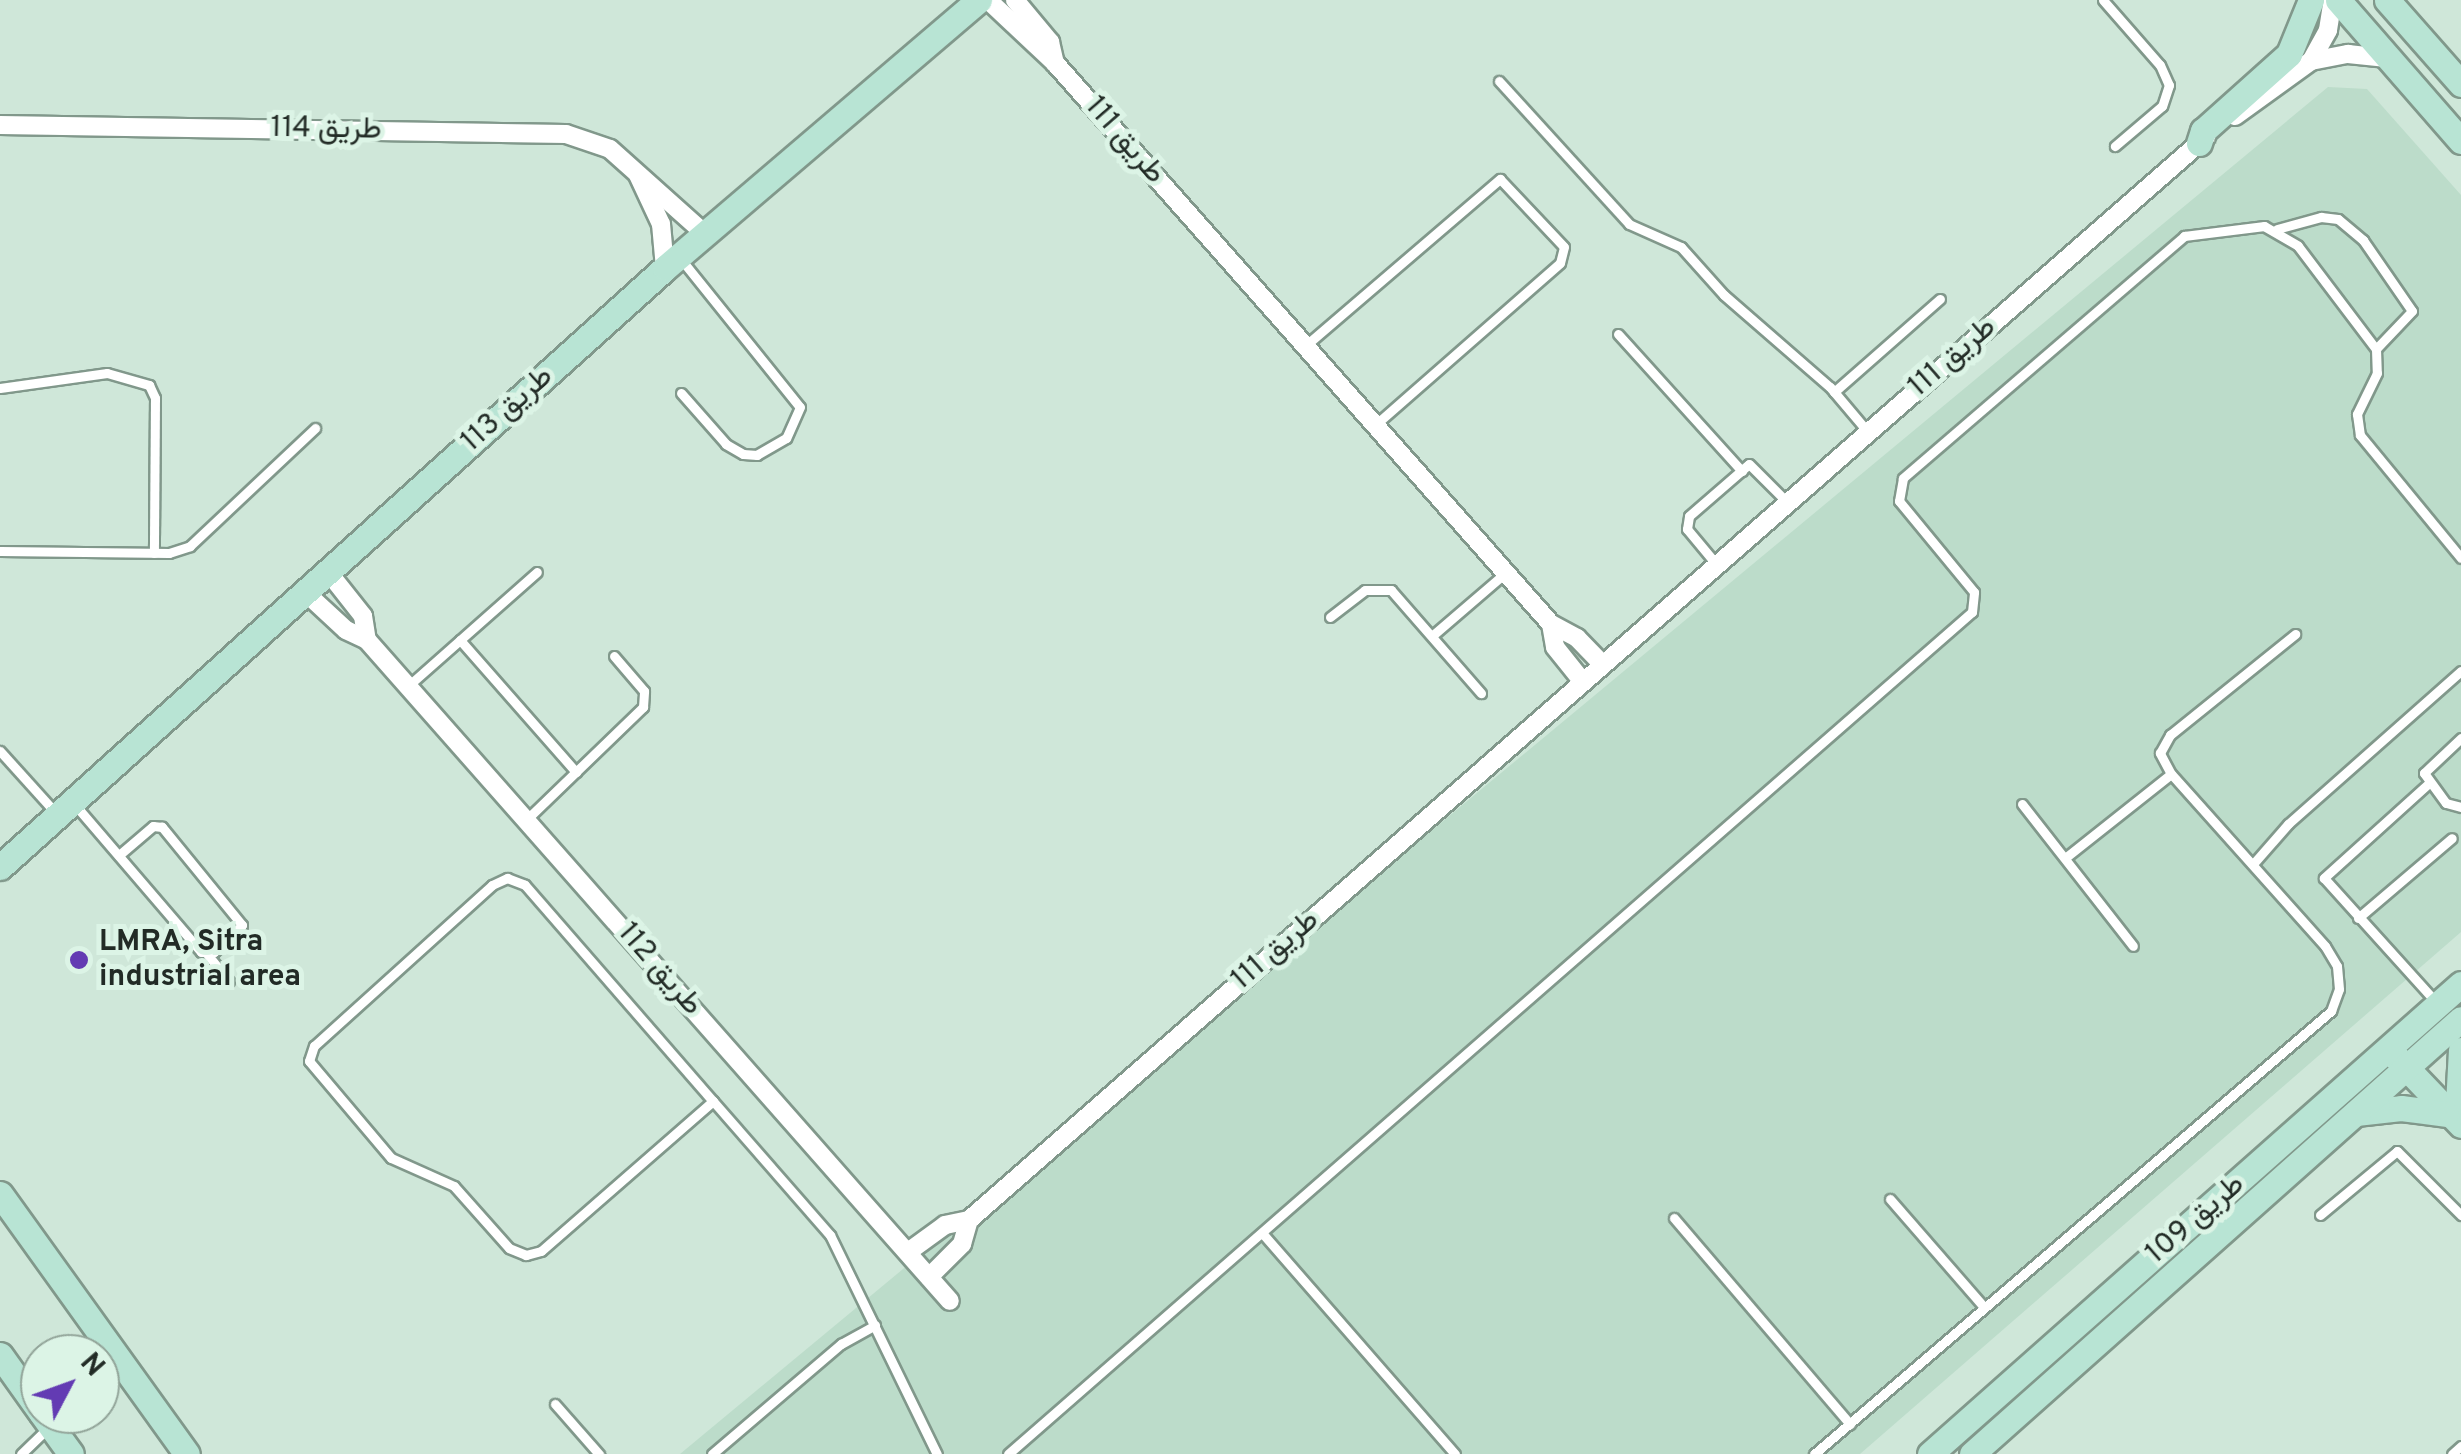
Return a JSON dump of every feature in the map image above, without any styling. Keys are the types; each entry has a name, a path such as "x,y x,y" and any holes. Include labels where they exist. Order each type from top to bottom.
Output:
{"street":[{"name":"طريق 113","path":"0,867 672,262 979,0"},
{"name":"طريق 111","path":"988,0 1055,63 1551,624 1571,633 1602,665"},
{"name":"طريق 111","path":"1015,0 1050,42 1055,63"},
{"path":"2199,142 2203,131 2290,54 2312,0"},
{"name":"طريق 111","path":"908,1252 938,1229 970,1220 2199,142 2310,61 2328,30 2335,0"},
{"path":"2335,0 2461,141"},
{"path":"2388,0 2461,84"},
{"name":"طريق 111","path":"2310,61 2348,54 2387,58"},
{"name":"طريق 114","path":"0,125 566,134 610,149 705,234"},
{"name":"طريق 114","path":"638,175 672,262"},
{"name":"طريق 112","path":"329,572 363,616 368,640"},
{"name":"طريق 112","path":"306,592 346,630 368,640 950,1300"},
{"name":"طريق 111","path":"1551,624 1556,647 1583,682"},
{"name":"طريق 113","path":"0,854 56,813"},
{"name":"طريق 109","path":"1972,1454 2356,1113 2438,1004 2461,984"},
{"name":"طريق 109","path":"1930,1454 2404,1054 2461,1020"},
{"path":"2456,1113 2461,1050"},
{"path":"2404,1054 2456,1113"},
{"path":"2356,1113 2401,1108 2456,1113"},
{"path":"0,1194 187,1454"},
{"name":"طريق 111","path":"929,1276 962,1244 970,1220"},
{"path":"0,1355 20,1383"}],"lane":[{"path":"2104,0 2160,65 2168,85 2162,106 2115,146"},
{"path":"1500,81 1629,224 1680,247 1724,295 1834,392 1868,432"},
{"path":"1304,346 1492,182 1508,184 1564,247 1560,263 1375,425"},
{"path":"1008,1454 1972,612 1974,592 1899,501 1903,478 2184,236 2208,228 2276,230 2321,217 2338,219 2363,240 2412,311 2376,349"},
{"path":"2276,230 2298,246 2376,349 2377,373 2358,414 2360,435 2461,558"},
{"path":"672,262 800,407 786,438 757,455 743,454 726,444 682,393"},
{"path":"1834,392 1940,298"},
{"path":"1618,334 1742,471"},
{"path":"0,388 107,372 149,385 155,398 154,553"},
{"path":"0,551 154,553 190,546 315,428"},
{"path":"1717,565 1686,522 1742,471 1755,465 1788,503"},
{"path":"408,686 536,572"},
{"path":"1433,635 1506,573"},
{"path":"1330,617 1357,594 1382,588 1398,595 1481,693"},
{"path":"1814,1454 2331,1011 2339,989 2337,966 2162,763 2163,742 2295,634"},
{"path":"460,640 576,772"},
{"path":"526,820 645,702 614,656"},
{"path":"2253,864 2288,824 2461,671"},
{"path":"2461,738 2426,768 2429,783 2450,807 2461,807"},
{"path":"0,751 56,813 119,855 229,980"},
{"path":"2065,858 2170,774"},
{"path":"2429,783 2326,873 2324,884 2438,1004"},
{"path":"2022,804 2133,946"},
{"path":"119,855 153,826 162,827 241,918 240,929 207,954"},
{"path":"2358,918 2452,838"},
{"path":"713,1101 542,1251 526,1255 509,1248 454,1186 391,1158 309,1061 314,1046 508,878 525,885 713,1101 830,1236 936,1454"},
{"path":"2320,1214 2396,1151 2461,1215"},
{"path":"1890,1199 1984,1308"},
{"path":"1674,1218 1850,1424"},
{"path":"1263,1234 1455,1454"},
{"path":"712,1454 841,1344 875,1325"},
{"path":"555,1404 599,1454"},
{"path":"2452,1454 2461,1446"}],"shaded area":[{"path":"2328,87 2367,89 2461,195 2461,932 1860,1454 680,1454"}],"place":[{"name":"LMRA, Sitra industrial area","path":"79,960"}]}
